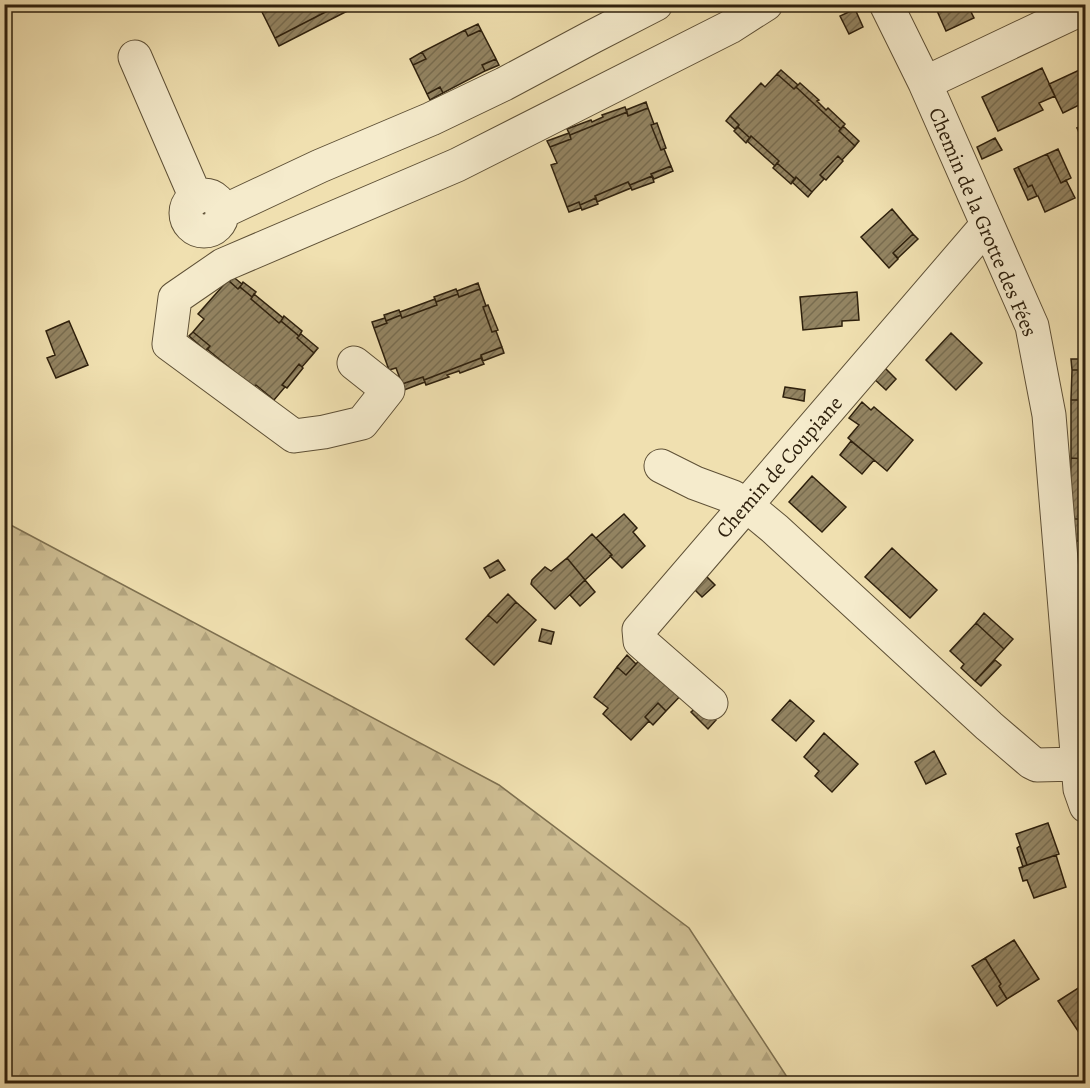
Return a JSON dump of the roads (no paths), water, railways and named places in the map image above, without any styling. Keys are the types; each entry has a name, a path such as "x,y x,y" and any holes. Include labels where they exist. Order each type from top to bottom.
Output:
{"street":[{"path":"135,57 209,205 320,166 441,114 504,84 656,4"},
{"path":"354,363 388,390 362,423 294,436 168,344 175,298 223,265 457,165 730,27 766,4"},
{"name":"Chemin de la Grotte des Fées","path":"886,4 925,83 1032,326 1049,415 1075,597 1078,764 1080,789 1086,806"},
{"path":"925,83 1081,9 1084,4"},
{"name":"Chemin de Coupiane","path":"711,703 640,641 639,630 987,225"},
{"path":"661,466 695,483 733,497 776,529 1022,755 1037,765 1078,764"}]}
